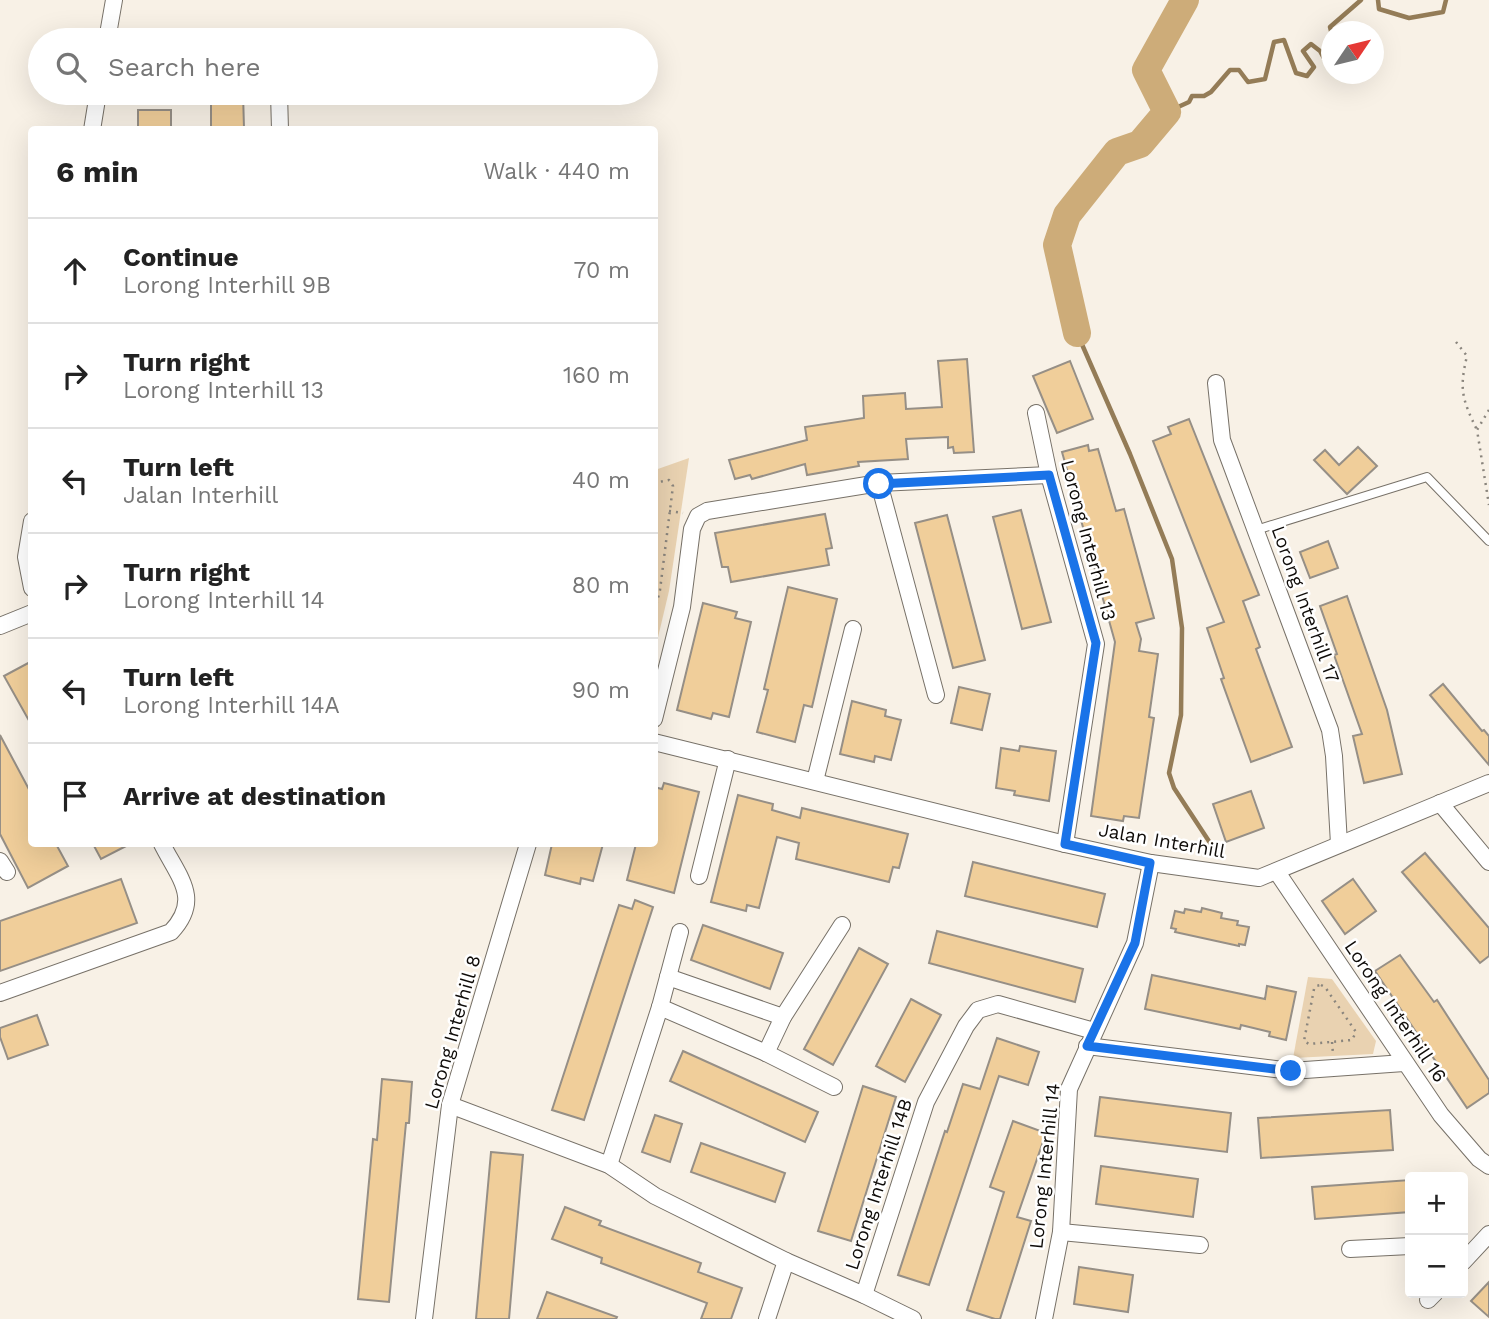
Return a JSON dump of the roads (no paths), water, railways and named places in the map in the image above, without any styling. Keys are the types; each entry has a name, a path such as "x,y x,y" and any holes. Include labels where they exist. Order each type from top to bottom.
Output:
{"street":[{"path":"109,28 114,0"},
{"path":"93,126 96,105"},
{"path":"279,105 280,126"},
{"name":"Lorong Interhill 17","path":"1216,383 1222,440 1330,730 1339,844"},
{"name":"Lorong Interhill 13","path":"1036,413 1049,475 1096,643 1065,844"},
{"path":"658,703 682,607 692,529 698,516 707,511 879,484 1049,475"},
{"path":"879,484 936,695"},
{"path":"28,545 28,567"},
{"path":"0,626 28,615"},
{"path":"815,781 853,629"},
{"name":"Jalan Interhill","path":"658,743 1150,863 1259,877 1277,872 1489,783"},
{"path":"699,876 728,760"},
{"path":"1440,803 1489,862"},
{"path":"0,993 171,932 183,919 187,908 186,891 164,847"},
{"name":"Lorong Interhill 8","path":"424,1319 450,1105 527,847"},
{"name":"Lorong Interhill 14","path":"1044,1319 1061,1233 1069,1089 1135,943 1150,863"},
{"name":"Lorong Interhill 16","path":"1277,872 1441,1115 1479,1159 1489,1166"},
{"path":"766,1053 783,1017 842,925"},
{"path":"609,1166 660,1007 680,932"},
{"path":"668,977 783,1017"},
{"name":"Lorong Interhill 14B","path":"864,1295 926,1102 978,1010 998,1004 1090,1038 1291,1071 1404,1063"},
{"path":"660,1007 766,1053 834,1087"},
{"path":"450,1105 609,1166 655,1196 786,1261 913,1319"},
{"path":"1061,1233 1200,1245"},
{"path":"1468,1257 1485,1238"},
{"path":"1350,1249 1405,1246"},
{"path":"767,1319 786,1261"}],"lane":[{"path":"1256,530 1427,477 1489,541"}],"waterway":[{"path":"1077,333 1057,245 1067,215 1117,152 1140,144 1167,112 1146,70 1185,0"},
{"path":"1337,21 1361,0"},
{"path":"1378,0 1379,9 1409,18 1443,12 1446,0"},
{"path":"1167,112 1189,102 1192,96 1204,96 1211,92 1230,70 1239,70 1248,82 1265,79 1274,42 1284,40 1296,73 1307,76 1314,67 1303,51 1311,44 1321,53"},
{"path":"1077,333 1172,559 1182,628 1181,715 1169,773 1174,788 1218,855"}]}
